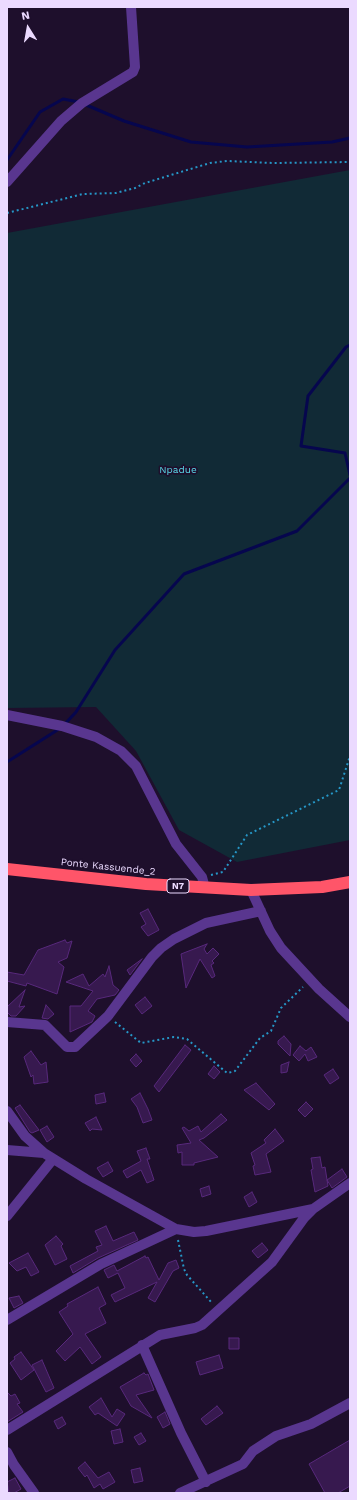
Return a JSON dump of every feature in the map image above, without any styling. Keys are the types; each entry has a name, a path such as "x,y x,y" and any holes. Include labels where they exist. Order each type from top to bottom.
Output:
{"highway":[{"name":"Ponte Kassuende_2","path":"7,869 146,884 203,882 251,890 322,887 350,882"}],"street":[{"path":"7,182 61,121 82,103 132,72 135,66 132,7"},
{"path":"7,715 62,726 96,737 121,751 136,766 176,844 203,882"},
{"path":"251,890 275,940 311,980 350,1017"},
{"path":"7,1022 45,1025 71,1048 75,1047 108,1016 152,956 174,939 206,923 260,911"},
{"path":"7,1112 25,1136 44,1153 176,1229 206,1232 313,1209"},
{"path":"7,1150 44,1153"},
{"path":"7,1216 53,1159"},
{"path":"7,1430 142,1345 164,1333 195,1328 202,1325 272,1262 304,1218 313,1209 350,1183"},
{"path":"7,1320 101,1264 176,1229"},
{"path":"142,1345 181,1433 206,1482"},
{"path":"180,1493 243,1464 253,1451 276,1436 311,1424 350,1403"},
{"path":"7,1452 14,1465 34,1493"}],"path":[{"path":"7,213 83,194 116,192 134,188 145,183 210,163 227,161 273,163 350,162"},
{"path":"203,882 222,872 247,835 339,790 350,756"},
{"path":"108,1016 141,1043 174,1036 187,1039 227,1073 235,1071 260,1038 271,1031 281,1008 311,980"},
{"path":"176,1229 184,1269 218,1309"}],"green space":[{"name":"Npadue","path":"350,170 350,840 237,862 179,830 136,751 96,707 7,708 7,233"}],"building":[{"path":"148,909 159,930 148,936 141,927 146,924 140,913"},
{"path":"65,940 67,943 72,941 67,958 58,962 64,967 57,994 27,983 26,986 7,981 7,972 24,975 38,950"},
{"path":"207,944 204,949 207,954 213,948 219,954 212,961 214,963 211,965 215,976 212,978 200,959 186,988 181,954"},
{"path":"142,959 130,975 127,970"},
{"path":"109,966 113,985 119,990 115,995 97,999 88,1011 95,1016 92,1022 70,1032 70,1006 81,1006 93,991 66,982 83,974 89,986 103,974 105,977"},
{"path":"25,990 19,1007 25,1006 16,1016 11,1016 7,1012 7,1007"},
{"path":"145,997 152,1006 142,1014 135,1005"},
{"path":"46,1005 54,1014 48,1019 42,1018"},
{"path":"284,1036 291,1044 290,1056 278,1044 278,1041"},
{"path":"185,1045 191,1050 159,1092 154,1086"},
{"path":"300,1046 306,1051 311,1047 317,1057 308,1061 305,1054 299,1061 293,1055"},
{"path":"31,1051 41,1065 46,1062 48,1082 34,1084 33,1075 31,1077 24,1057"},
{"path":"136,1054 142,1061 136,1067 130,1060"},
{"path":"289,1062 287,1072 281,1073 281,1065"},
{"path":"214,1066 220,1072 214,1079 208,1074"},
{"path":"333,1069 339,1078 330,1084 324,1075"},
{"path":"256,1083 275,1104 269,1110 244,1090"},
{"path":"104,1093 106,1102 96,1104 95,1095"},
{"path":"140,1093 152,1120 143,1123 137,1107 131,1099"},
{"path":"306,1102 313,1109 305,1117 298,1110"},
{"path":"20,1105 39,1130 32,1133 30,1132 15,1108"},
{"path":"221,1114 227,1120 204,1138 199,1140 218,1157 194,1163 194,1165 182,1165 182,1152 178,1153 177,1145 191,1143 182,1128 184,1127 189,1131 198,1126 201,1132"},
{"path":"96,1117 102,1130 92,1129 90,1131 85,1123"},
{"path":"47,1126 54,1137 47,1142 40,1130"},
{"path":"275,1129 284,1141 266,1154 271,1172 255,1175 253,1166 255,1165 251,1153 266,1143 264,1140"},
{"path":"146,1148 150,1159 147,1159 154,1180 147,1183 141,1170 127,1178 123,1171 141,1161 137,1151"},
{"path":"320,1157 322,1168 325,1167 328,1186 315,1192 311,1170 313,1169 311,1158"},
{"path":"108,1162 113,1171 103,1177 97,1168"},
{"path":"342,1169 347,1177 332,1188 327,1180"},
{"path":"209,1186 211,1194 202,1197 200,1189"},
{"path":"252,1192 257,1202 249,1207 244,1197"},
{"path":"106,1226 113,1241 134,1232 138,1240 98,1258 73,1273 70,1266 98,1251 96,1247 102,1245 95,1231"},
{"path":"56,1236 63,1244 61,1246 67,1259 55,1265 45,1245"},
{"path":"262,1243 268,1250 258,1258 252,1251"},
{"path":"28,1253 39,1272 31,1276 26,1267 17,1271 9,1263"},
{"path":"145,1256 146,1258 148,1257 159,1280 168,1263 176,1260 179,1268 173,1271 155,1302 148,1298 157,1282 115,1302 111,1295 125,1288 118,1273 108,1278 104,1270 114,1265 117,1271"},
{"path":"98,1287 106,1304 99,1308 106,1323 85,1334 101,1357 92,1364 80,1347 65,1361 56,1351 73,1334 59,1312 68,1306 67,1304"},
{"path":"19,1296 23,1303 14,1308 9,1298"},
{"path":"229,1338 239,1338 239,1349 229,1349"},
{"path":"21,1352 34,1370 21,1380 10,1363 15,1359 14,1357"},
{"path":"219,1355 223,1368 200,1375 196,1362"},
{"path":"42,1360 54,1388 46,1392 32,1365"},
{"path":"144,1373 146,1375 148,1374 154,1390 136,1395 152,1418 131,1406 120,1387"},
{"path":"7,1392 11,1396 15,1394 20,1403 17,1404 23,1412 7,1422"},
{"path":"101,1398 112,1417 117,1409 125,1414 117,1426 98,1413 95,1415 89,1407"},
{"path":"217,1406 223,1413 206,1425 201,1419"},
{"path":"165,1412 170,1424 163,1428 157,1417"},
{"path":"62,1417 66,1424 58,1429 54,1421"},
{"path":"120,1429 123,1442 114,1444 111,1431"},
{"path":"141,1433 146,1441 139,1445 134,1437"},
{"path":"350,1440 350,1486 338,1493 325,1493 309,1464"},
{"path":"85,1462 98,1478 109,1472 115,1482 103,1489 100,1484 94,1488 87,1475 85,1477 78,1468"},
{"path":"140,1468 143,1481 134,1483 131,1470"},
{"path":"15,1478 21,1489 14,1493 9,1493 7,1482"}],"waterway":[{"path":"7,160 40,112 63,99 79,102"},
{"path":"84,104 124,121 191,142 247,147 332,142 350,138"},
{"path":"350,345 346,347 308,396 301,446 345,453 350,475"},
{"path":"64,725 76,712 115,650 184,574 297,531 350,478"},
{"path":"7,762 59,729"}]}
